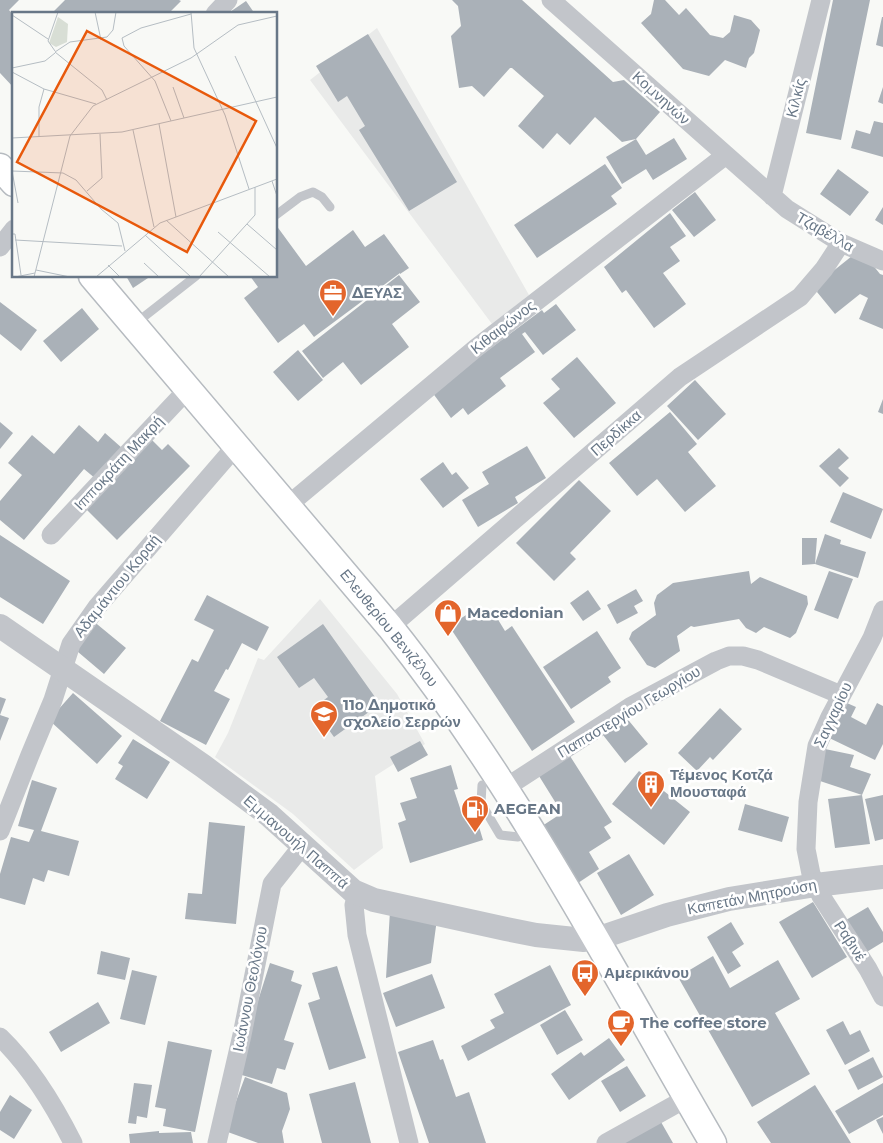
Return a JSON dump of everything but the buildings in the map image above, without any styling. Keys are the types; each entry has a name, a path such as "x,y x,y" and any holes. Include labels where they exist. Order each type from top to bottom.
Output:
{"main road":[{"path":"0,167 12,181"},
{"name":"Ελευθερίου Βενιζέλου","path":"94,278 187,390 390,626 430,677 494,786 596,938 713,1143"}],"street":[{"path":"216,12 228,0"},
{"name":"Κομνηνών","path":"551,0 772,196"},
{"name":"Κιλκίς","path":"772,196 821,0"},
{"name":"Κιθαιρώνος","path":"287,506 476,348 726,155"},
{"name":"Τζαβέλλα","path":"772,196 806,222 841,243 883,261"},
{"path":"0,247 12,232"},
{"name":"Περδίκκα","path":"390,626 680,377 800,297 824,269 841,243"},
{"name":"Ιπποκράτη Μακρή","path":"51,536 187,390"},
{"name":"Αδαμάντιου Κοραή","path":"0,831 53,700 71,644 87,619 236,446"},
{"name":"Σαγγαρίου","path":"816,885 808,863 806,819 817,746 841,695 872,638 883,610"},
{"name":"Εμμανουήλ Παππά","path":"0,626 203,766 269,814 357,894 354,905 357,935 409,1143"},
{"name":"Παπαστεργίου Γεωργίου","path":"494,786 630,708 716,661 729,656 743,656 758,660 841,695"},
{"name":"Ιωάννου Θεολόγου","path":"217,1143 242,1035 268,897 275,879 304,845"},
{"name":"Καπετάν Μητρούση","path":"596,938 642,922 705,904 755,894 883,877"},
{"name":"Ραβινέ","path":"816,885 868,969 883,997"},
{"path":"357,894 374,900 521,932 571,939 596,938"},
{"path":"2,1043 44,1091 73,1143"},
{"path":"606,1143 687,1098"}],"lane":[{"path":"278,214 300,197 313,192 322,197 330,208"},
{"path":"134,324 193,278"},
{"path":"494,786 481,803 500,835 518,837"}],"shaded area":[{"path":"377,28 529,295 492,324 310,80"},
{"name":"11ο Δημοτικό σχολείο Σερρών","path":"320,599 397,694 425,744 375,776 383,848 354,870 293,814 215,757 228,733 258,658 264,660"}],"place":[{"name":"ΔΕΥΑΣ","path":"333,317"},
{"name":"Macedonian","path":"448,637"},
{"name":"11ο Δημοτικό σχολείο Σερρών","path":"324,738"},
{"name":"Τέμενος Κοτζά Μουσταφά","path":"651,808"},
{"name":"AEGEAN","path":"475,833"},
{"name":"Αμερικάνου","path":"585,997"},
{"name":"The coffee store","path":"621,1047"}]}
